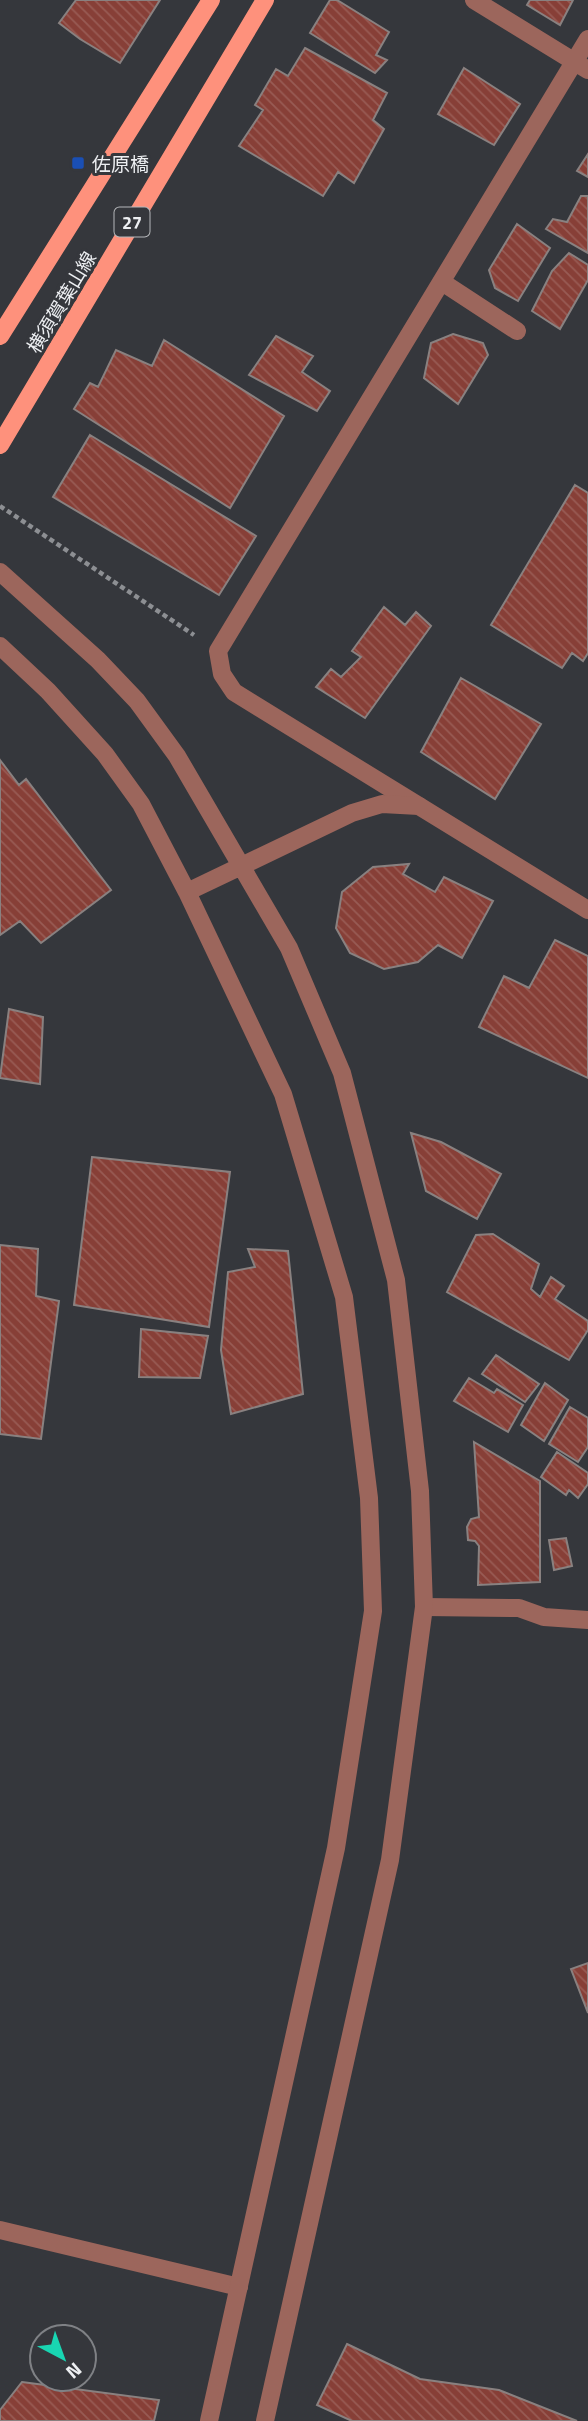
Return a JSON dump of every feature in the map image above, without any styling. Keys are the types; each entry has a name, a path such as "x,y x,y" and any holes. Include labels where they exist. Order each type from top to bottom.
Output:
{"main road":[{"name":"横須賀葉山線","path":"0,336 211,0"},
{"name":"横須賀葉山線","path":"0,445 265,0"}],"street":[{"path":"474,0 581,66"},
{"path":"588,39 581,66 442,282 218,651 222,674 234,692 588,910"},
{"path":"442,282 517,331"},
{"path":"0,572 98,660 137,701 177,756 289,948 342,1073 396,1280 420,1491 424,1607 390,1860 265,2421"},
{"path":"0,646 48,691 104,754 141,804 187,892 283,1094 344,1297 369,1498 373,1611 336,1848 209,2421"},
{"path":"187,892 352,813 382,804 419,806"},
{"path":"424,1607 519,1608 544,1617 588,1620"},
{"path":"0,2230 239,2287"}],"path":[{"path":"0,506 218,651"}],"building":[{"path":"76,0 160,0 120,63 59,23"},
{"path":"330,0 337,0 389,32 376,55 387,60 375,73 310,33"},
{"path":"530,0 573,0 560,25 527,5"},
{"path":"305,48 387,93 373,120 384,129 354,183 338,172 323,196 239,146 263,110 255,105 276,69 288,76"},
{"path":"464,68 520,104 494,145 438,114"},
{"path":"588,154 588,177 577,171"},
{"path":"581,196 588,196 588,253 546,229 553,219 567,222"},
{"path":"517,224 550,248 518,301 495,288 489,270"},
{"path":"569,253 588,265 588,280 560,329 532,311 552,271"},
{"path":"453,334 483,343 488,355 458,404 424,378 431,343"},
{"path":"276,336 313,356 302,372 330,391 317,411 249,375"},
{"path":"164,340 284,416 230,508 74,409 90,383 98,387 116,350 152,366"},
{"path":"90,435 256,536 219,595 53,497"},
{"path":"575,485 588,493 588,653 583,661 572,653 562,668 491,625"},
{"path":"384,607 405,625 416,612 431,626 365,718 316,687 331,669 341,677 361,657 352,651"},
{"path":"461,678 541,724 495,799 421,752"},
{"path":"0,760 19,785 26,779 111,890 41,943 20,921 0,935"},
{"path":"409,864 403,874 435,892 444,877 493,901 462,958 438,945 418,962 384,969 350,953 336,928 342,892 373,867"},
{"path":"555,940 588,956 588,1078 479,1027 504,976 529,988"},
{"path":"9,1009 43,1017 40,1084 0,1078"},
{"path":"411,1133 441,1142 501,1174 477,1219 426,1191"},
{"path":"92,1157 230,1172 209,1327 74,1305"},
{"path":"493,1234 539,1264 531,1289 540,1297 551,1277 564,1286 555,1299 588,1321 588,1330 569,1360 447,1292 476,1235"},
{"path":"0,1245 38,1249 36,1296 59,1301 41,1439 0,1434"},
{"path":"248,1249 288,1251 303,1394 231,1414 221,1350 228,1272 255,1267"},
{"path":"141,1329 208,1336 200,1378 139,1377"},
{"path":"496,1355 539,1384 525,1402 482,1374"},
{"path":"469,1378 494,1393 497,1389 523,1405 508,1432 454,1401"},
{"path":"545,1383 568,1400 544,1441 521,1425"},
{"path":"570,1407 588,1418 588,1447 578,1462 549,1444"},
{"path":"474,1442 540,1481 540,1582 478,1585 479,1546 475,1541 468,1540 467,1527 471,1519 479,1517"},
{"path":"557,1452 588,1473 588,1484 578,1498 569,1490 566,1495 541,1477"},
{"path":"566,1538 572,1566 554,1570 549,1540"},
{"path":"588,1963 588,2013 571,1969"},
{"path":"347,2344 420,2379 499,2390 577,2421 352,2421 317,2405"},
{"path":"22,2382 28,2383 28,2393 98,2392 159,2400 154,2421 0,2421 0,2410"}],"place":[{"name":"佐原橋","path":"78,163"}]}
